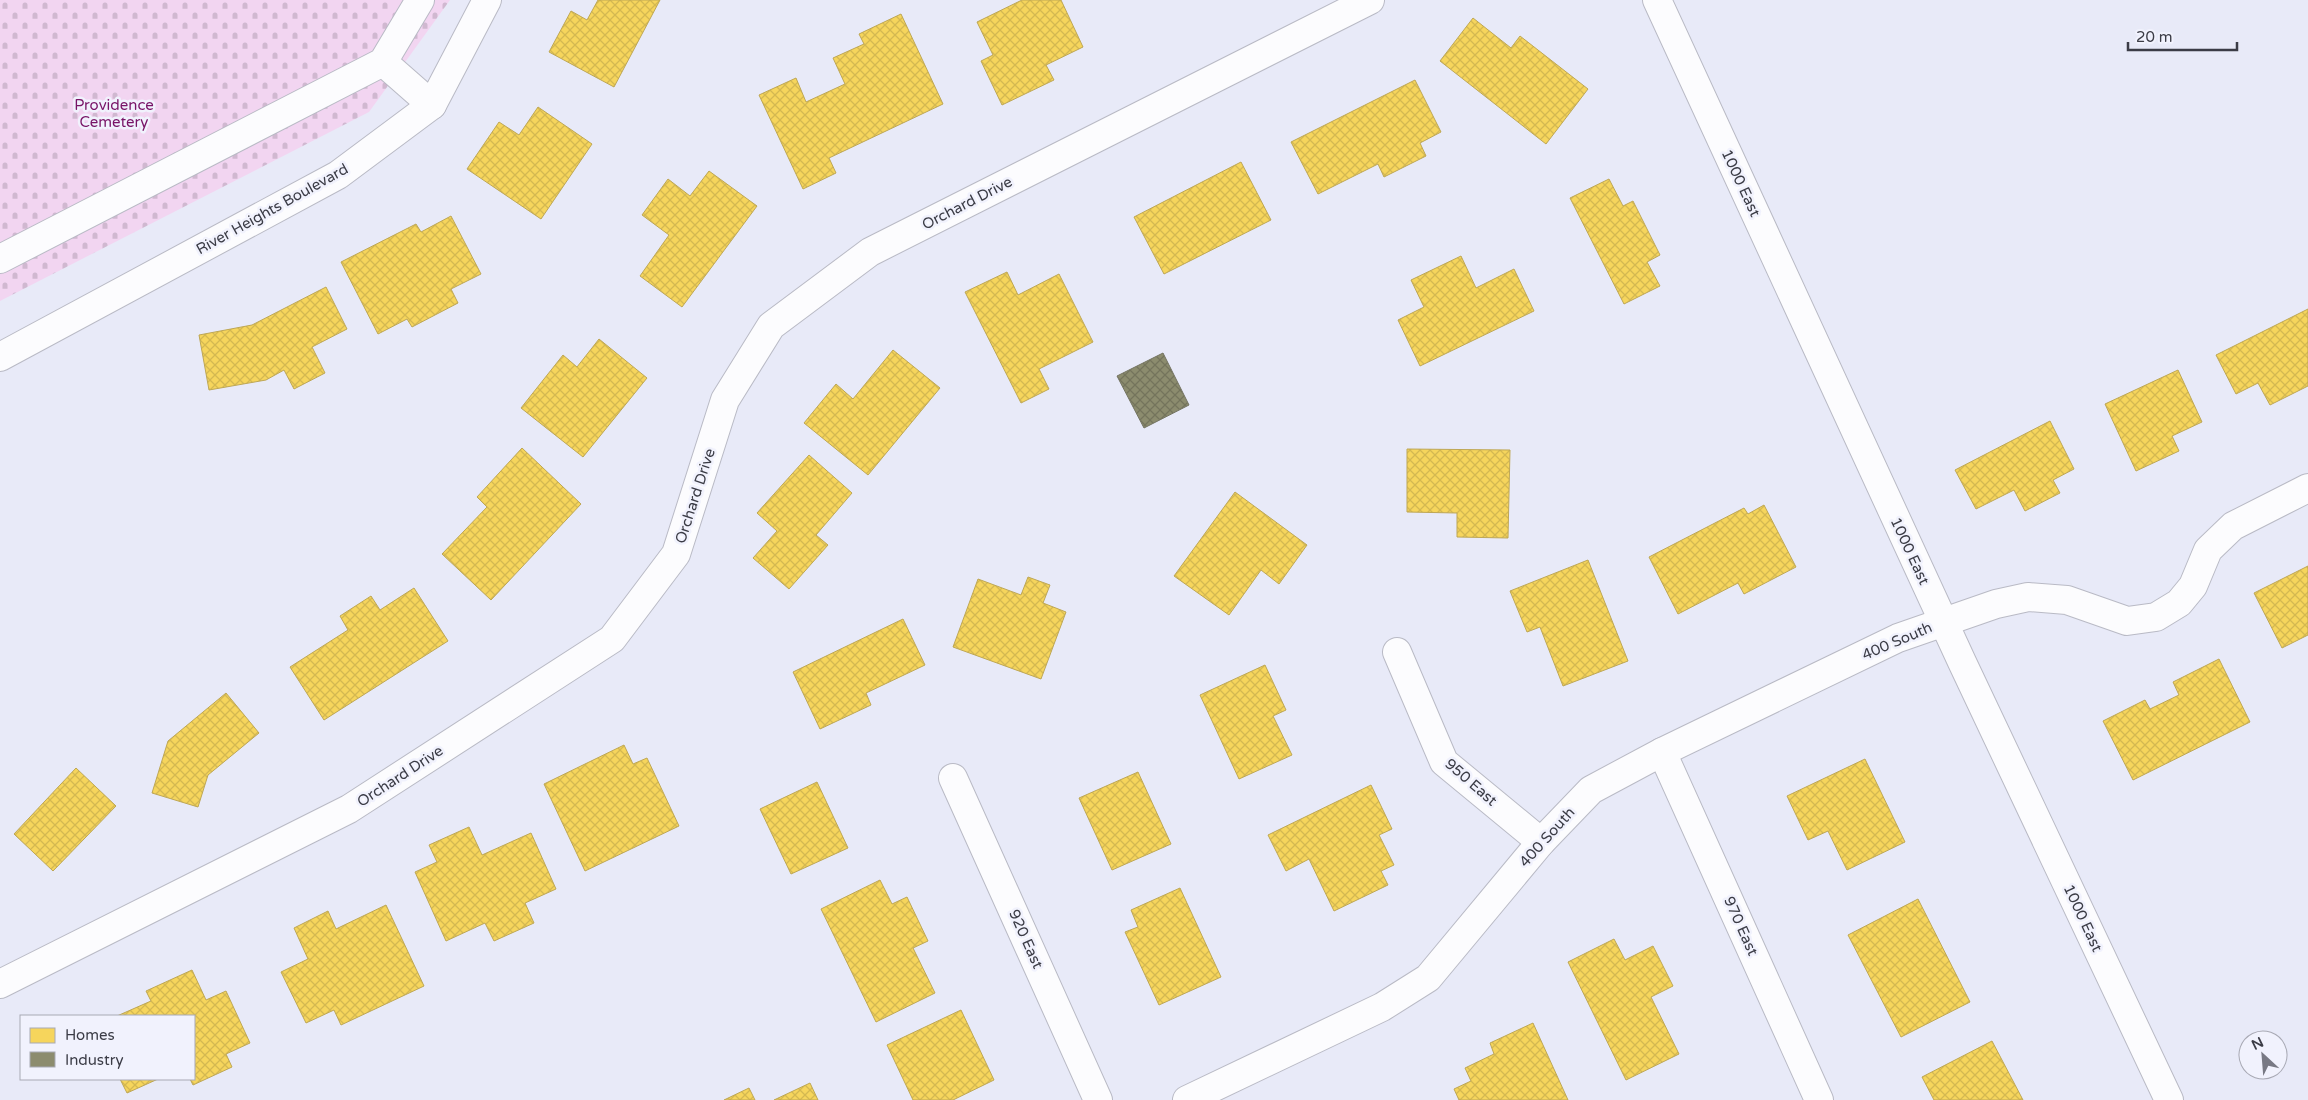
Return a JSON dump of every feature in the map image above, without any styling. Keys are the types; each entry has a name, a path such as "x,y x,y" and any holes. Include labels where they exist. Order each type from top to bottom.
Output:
{"street":[{"path":"0,259 383,62 420,0"},
{"name":"River Heights Boulevard","path":"0,357 338,175 432,105 487,0"},
{"name":"Orchard Drive","path":"0,984 349,809 612,639 676,554 726,400 771,326 870,252 1370,0"},
{"name":"1000 East","path":"1657,0 1943,622 2169,1100"},
{"path":"383,62 432,105"},
{"name":"400 South","path":"1187,1100 1382,1007 1428,978 1541,842 1591,790 1662,752 1898,638 1996,604 2028,597 2067,600 2127,621 2156,617 2179,604 2193,586 2208,550 2233,526 2308,488"},
{"name":"950 East","path":"1397,652 1444,762 1541,842"},
{"name":"970 East","path":"1662,752 1819,1100"},
{"name":"920 East","path":"953,778 1098,1100"}],"green space":[{"name":"Providence Cemetery","path":"0,0 450,0 369,112 0,301"}],"building: Homes":[{"path":"598,0 660,0 614,87 549,52 571,11 587,20"},
{"path":"1022,0 1061,0 1083,47 1046,65 1054,80 1002,105 981,61 993,55 977,22"},
{"path":"901,14 943,104 829,158 836,173 803,189 759,95 796,78 806,102 845,84 833,58 864,44 859,34"},
{"path":"1473,18 1511,48 1520,36 1588,89 1546,144 1440,61"},
{"path":"1415,80 1441,132 1420,143 1426,156 1384,177 1378,164 1318,194 1291,142"},
{"path":"538,107 592,144 541,219 467,169 499,122 519,135"},
{"path":"1241,162 1271,220 1164,274 1134,217"},
{"path":"709,171 757,206 682,307 640,276 669,235 642,215 668,179 690,196"},
{"path":"1609,179 1623,206 1633,201 1660,255 1647,262 1660,286 1624,304 1570,198"},
{"path":"451,216 481,274 451,289 458,303 412,327 407,319 378,334 341,262 416,224 421,232"},
{"path":"1461,256 1476,288 1514,269 1534,311 1420,366 1398,320 1424,307 1411,280"},
{"path":"1007,272 1018,295 1059,274 1093,342 1039,369 1049,389 1021,403 965,292"},
{"path":"326,287 347,329 312,347 325,373 294,389 284,370 266,380 209,390 199,335 252,325"},
{"path":"2308,309 2308,386 2270,405 2258,383 2236,394 2216,355"},
{"path":"599,339 647,378 583,457 521,408 563,355 577,367"},
{"path":"893,350 940,388 868,475 804,423 836,384 853,399"},
{"path":"2178,370 2202,422 2172,436 2179,451 2136,471 2105,404"},
{"path":"2050,421 2074,469 2053,480 2060,493 2025,511 2014,490 1976,509 1955,470"},
{"path":"522,448 581,504 491,600 442,554 487,507 477,497"},
{"path":"1407,449 1510,450 1508,538 1457,537 1457,513 1407,512"},
{"path":"809,455 852,493 816,535 828,545 789,589 753,558 777,531 757,513"},
{"path":"1235,492 1307,545 1279,584 1261,570 1229,615 1174,576"},
{"path":"1764,505 1796,567 1744,594 1738,583 1678,614 1649,557 1744,508 1748,514"},
{"path":"1588,560 1628,661 1563,686 1540,627 1527,632 1510,591"},
{"path":"2308,566 2308,635 2282,648 2254,593"},
{"path":"1028,577 1050,585 1043,603 1066,612 1041,679 953,647 978,579 1021,595"},
{"path":"414,588 448,641 324,720 290,667 348,630 340,616 371,596 380,610"},
{"path":"903,619 925,665 866,693 871,705 820,729 793,672"},
{"path":"2219,659 2250,722 2133,780 2103,721 2145,700 2150,709 2179,695 2173,682"},
{"path":"1265,665 1286,710 1273,716 1292,755 1239,779 1200,695"},
{"path":"226,693 259,733 208,775 198,807 152,793 168,741"},
{"path":"624,745 633,764 647,758 679,826 585,871 544,784"},
{"path":"1865,759 1905,842 1847,870 1828,831 1808,840 1787,796"},
{"path":"76,768 116,806 53,871 14,834"},
{"path":"1138,772 1171,844 1112,870 1079,798"},
{"path":"817,782 848,848 791,874 760,809"},
{"path":"1371,785 1392,829 1379,835 1394,865 1381,871 1388,885 1334,911 1309,859 1286,871 1268,835"},
{"path":"469,827 482,855 531,833 556,889 525,903 534,923 494,941 485,923 446,941 415,872 437,862 429,845"},
{"path":"880,880 892,904 907,897 928,941 913,948 935,993 876,1022 821,909"},
{"path":"1180,888 1221,977 1159,1005 1125,932 1138,927 1131,910"},
{"path":"1918,899 1970,1002 1901,1037 1848,935"},
{"path":"386,905 424,986 341,1025 334,1010 306,1023 281,972 308,959 294,928 328,911 336,929"},
{"path":"1614,939 1625,960 1653,946 1673,986 1651,997 1679,1054 1626,1080 1568,962"},
{"path":"192,970 206,1000 226,991 250,1043 226,1054 232,1067 193,1085 190,1080 195,1080 195,1015 119,1015 151,1001 146,991"},
{"path":"961,1010 994,1080 953,1100 913,1100 887,1045"},
{"path":"1533,1023 1568,1100 1459,1100 1454,1089 1471,1081 1465,1068 1494,1054 1490,1043"},
{"path":"1992,1041 2023,1100 1934,1100 1922,1077"},
{"path":"120,1080 156,1080 127,1093"},
{"path":"810,1083 818,1100 774,1100"},
{"path":"749,1088 755,1100 724,1100"}],"building: Industry":[{"path":"1163,353 1189,405 1144,428 1117,376"}]}
